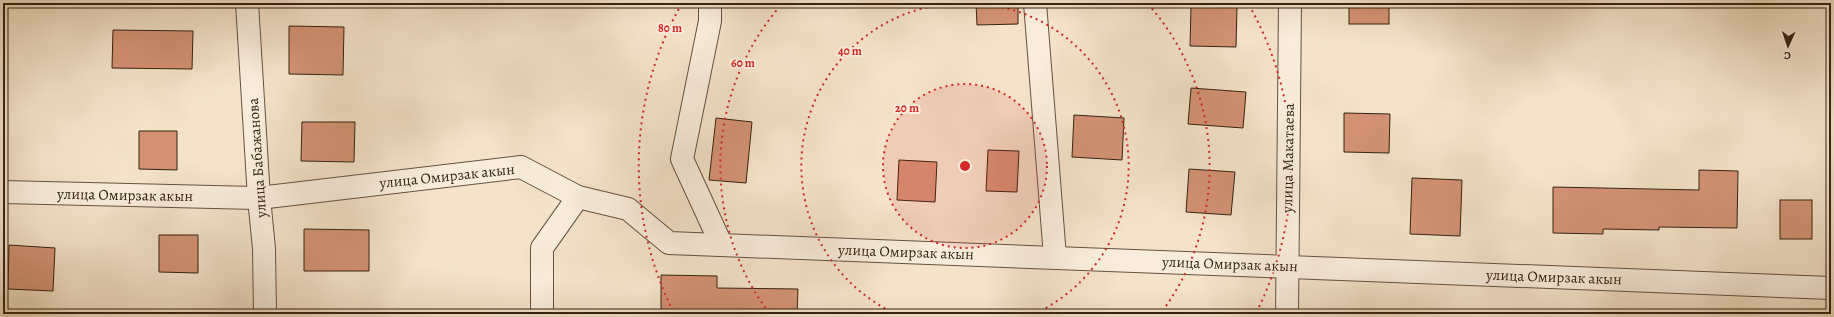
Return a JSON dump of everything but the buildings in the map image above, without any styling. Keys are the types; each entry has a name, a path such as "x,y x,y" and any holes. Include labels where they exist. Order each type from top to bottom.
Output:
{"street":[{"name":"улица Бабажанова","path":"248,3 259,198 264,249 265,314"},
{"path":"710,3 710,22 682,159 721,244"},
{"path":"1035,3 1055,257"},
{"name":"улица Макатаева","path":"1287,314 1290,3"},
{"name":"улица Омирзак акын","path":"3,192 259,198 521,167 578,197 628,209 669,242 1831,288"},
{"path":"542,314 542,248 578,197"}]}
